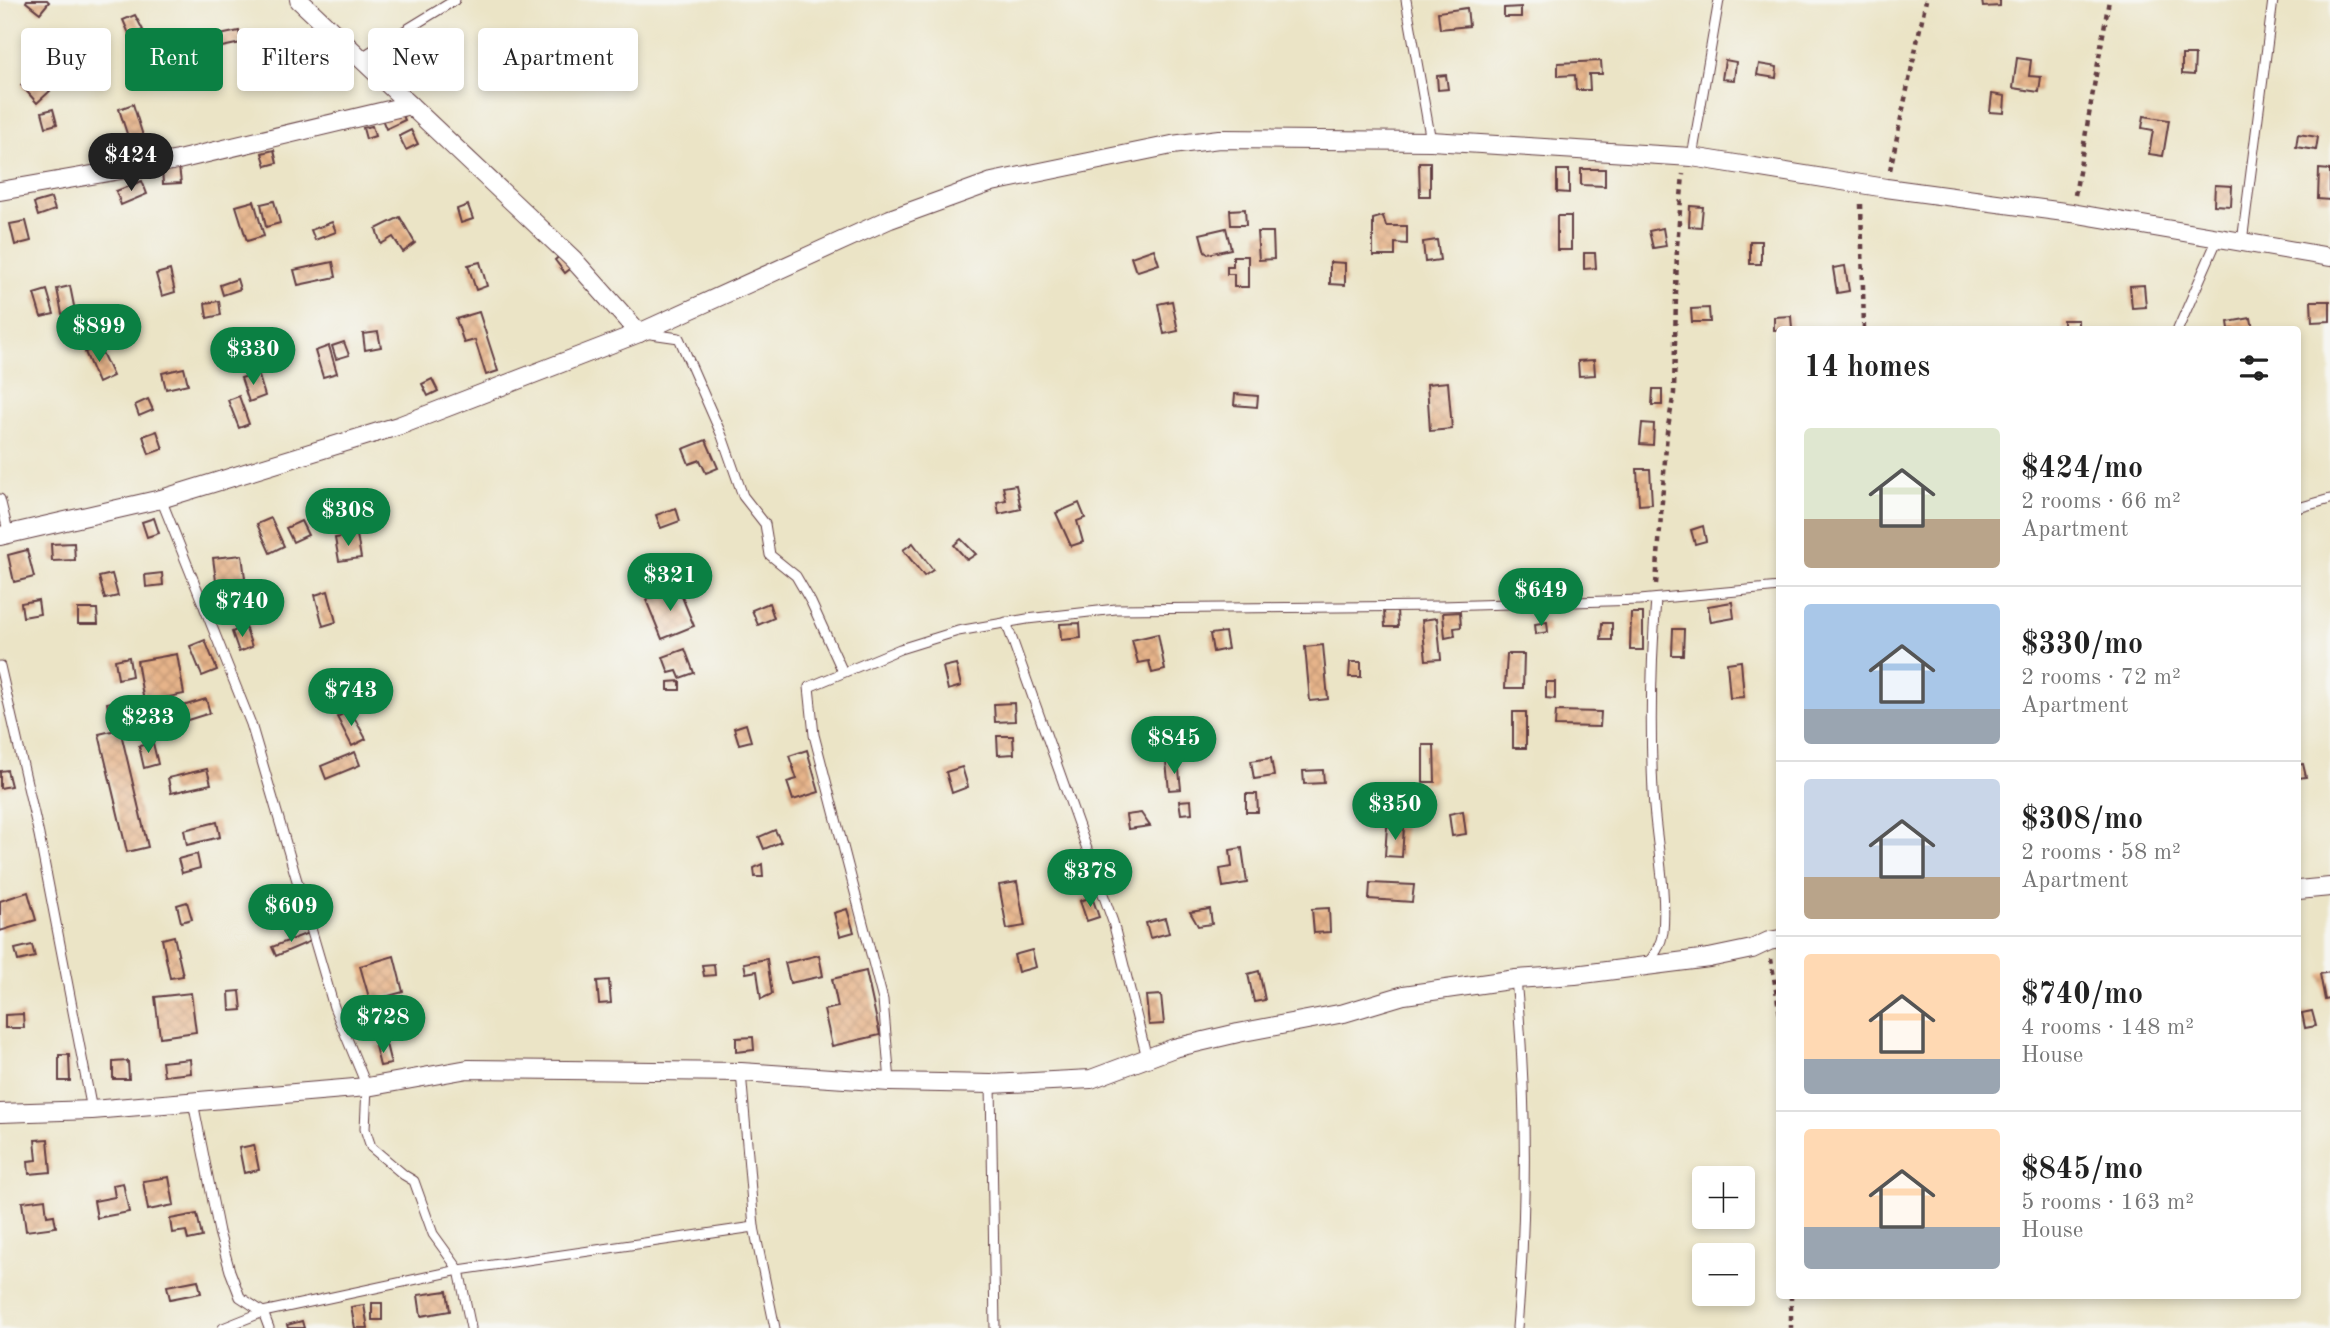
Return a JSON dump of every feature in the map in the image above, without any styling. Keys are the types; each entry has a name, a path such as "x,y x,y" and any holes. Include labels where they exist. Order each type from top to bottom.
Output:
{"street":[{"path":"299,0 573,259 639,333"},
{"path":"0,191 178,160 410,105"},
{"path":"4,535 161,499 401,425 639,333 890,219 992,182 1171,145 1219,139 1431,141 1689,157 1886,188 2072,213 2330,257"},
{"path":"2301,890 2330,887"},
{"path":"0,1113 92,1110 367,1087 468,1069 741,1072 890,1082 991,1084 1091,1079 1174,1048 1344,1013 1404,995 1516,979 1575,975 1709,958 1752,949 1774,940"}],"lane":[{"path":"360,58 455,0"},
{"path":"1406,0 1431,141"},
{"path":"1689,157 1718,0"},
{"path":"2242,242 2273,0"},
{"path":"2179,326 2218,238"},
{"path":"639,333 679,338 722,436 743,496 765,524 770,555 796,576 843,672"},
{"path":"0,499 4,535"},
{"path":"161,499 251,724 334,1007 367,1087 365,1129 371,1147 414,1181 433,1234 459,1270 471,1328"},
{"path":"2301,507 2330,499"},
{"path":"890,1082 883,1000 814,735 809,687 900,649 958,631 1006,622 1116,609 1441,606 1656,599 1776,587"},
{"path":"1646,966 1660,947 1663,932 1663,901 1653,792 1653,645 1656,599"},
{"path":"1006,622 1113,922 1147,1058"},
{"path":"0,666 40,835 92,1110"},
{"path":"1516,979 1523,1053 1525,1174 1517,1328"},
{"path":"741,1072 754,1227 775,1328"},
{"path":"991,1084 995,1328"},
{"path":"193,1102 219,1232 230,1271 240,1297 263,1312 269,1328"},
{"path":"223,1328 263,1312 459,1270 754,1227"}],"path":[{"path":"1886,188 1926,0"},
{"path":"2072,213 2109,0"},
{"path":"1656,599 1667,432 1674,393 1677,246 1689,157"},
{"path":"1863,184 1861,210 1864,326"},
{"path":"1774,940 1776,965"},
{"path":"1791,1299 1791,1328"}],"building":[{"path":"1982,0 2000,0 2000,6 1983,7"},
{"path":"26,2 49,2 40,13"},
{"path":"1521,7 1521,17 1504,17 1504,8"},
{"path":"1467,8 1469,26 1440,29 1438,12"},
{"path":"135,15 142,28 126,28 123,20"},
{"path":"237,31 237,44 223,47 223,34"},
{"path":"2182,55 2195,55 2194,75 2182,74"},
{"path":"2017,58 2031,60 2029,76 2041,77 2039,92 2013,88"},
{"path":"1725,60 1736,62 1734,80 1722,79"},
{"path":"1601,61 1602,74 1589,74 1590,90 1576,90 1575,75 1558,76 1558,63"},
{"path":"1759,64 1777,67 1776,78 1757,75"},
{"path":"1446,75 1448,89 1438,90 1437,76"},
{"path":"26,91 50,91 37,103"},
{"path":"1992,94 2005,96 2004,113 1990,112"},
{"path":"133,104 144,139 130,143 119,109"},
{"path":"53,109 57,124 46,127 42,112"},
{"path":"401,111 405,120 386,129 382,119"},
{"path":"2144,116 2169,120 2163,156 2149,154 2153,130 2142,128"},
{"path":"372,126 375,136 366,139 363,128"},
{"path":"411,130 418,144 406,150 399,136"},
{"path":"2298,134 2318,137 2316,150 2296,147"},
{"path":"274,150 277,163 266,166 262,153"},
{"path":"1419,162 1430,162 1430,196 1420,196"},
{"path":"179,167 181,183 163,184 162,169"},
{"path":"1581,169 1605,169 1605,186 1581,185"},
{"path":"2319,169 2330,170 2330,200 2318,199"},
{"path":"1557,170 1569,170 1569,193 1557,192"},
{"path":"142,181 147,194 121,205 116,191"},
{"path":"2215,185 2232,186 2231,206 2214,205"},
{"path":"51,198 55,210 38,216 34,203"},
{"path":"254,201 264,236 247,241 236,206"},
{"path":"274,201 280,223 266,227 261,204"},
{"path":"468,205 473,219 461,223 457,209"},
{"path":"1690,206 1703,207 1701,227 1689,226"},
{"path":"1245,209 1246,225 1231,225 1230,210"},
{"path":"1383,216 1386,226 1407,226 1407,244 1395,243 1395,256 1373,256 1373,219"},
{"path":"1557,216 1571,216 1571,250 1557,250"},
{"path":"400,217 415,243 403,252 393,237 381,244 376,229"},
{"path":"26,221 31,241 15,245 10,224"},
{"path":"332,222 336,232 315,240 311,230"},
{"path":"1226,228 1231,249 1208,254 1205,252 1200,234"},
{"path":"1663,228 1666,246 1653,248 1649,231"},
{"path":"1257,232 1273,232 1274,259 1259,260"},
{"path":"1437,240 1440,260 1425,262 1423,242"},
{"path":"1750,241 1761,241 1761,264 1750,264"},
{"path":"570,247 580,261 565,273 555,260"},
{"path":"1154,249 1159,264 1138,271 1135,269 1131,257"},
{"path":"1584,253 1595,253 1596,268 1584,269"},
{"path":"1233,256 1248,256 1248,287 1234,287 1234,274 1227,274 1227,266 1233,266"},
{"path":"333,262 336,277 298,285 294,270"},
{"path":"480,262 487,286 476,290 468,265"},
{"path":"1330,262 1345,263 1345,285 1330,284"},
{"path":"1845,266 1849,291 1837,293 1833,268"},
{"path":"170,270 175,292 162,296 156,274"},
{"path":"237,279 240,289 223,295 220,285"},
{"path":"2144,285 2146,307 2132,308 2130,286"},
{"path":"70,286 75,311 62,314 57,289"},
{"path":"47,290 54,314 41,317 34,294"},
{"path":"219,301 221,315 207,318 205,303"},
{"path":"1172,301 1178,331 1164,334 1158,304"},
{"path":"2311,301 2330,301 2330,321 2312,322"},
{"path":"1709,308 1710,322 1692,322 1691,309"},
{"path":"479,312 498,371 486,375 475,340 464,343 456,319"},
{"path":"1791,316 1792,326 1776,326 1774,330 1774,317"},
{"path":"2251,318 2252,326 2229,326 2228,322"},
{"path":"2063,320 2078,320 2078,326 2063,326"},
{"path":"378,332 381,347 365,350 363,334"},
{"path":"344,342 349,355 336,359 332,346"},
{"path":"99,346 113,376 98,383 85,352"},
{"path":"329,346 337,373 323,377 315,351"},
{"path":"1594,360 1595,375 1579,376 1578,361"},
{"path":"184,368 188,384 166,389 162,373"},
{"path":"258,373 265,396 249,402 241,378"},
{"path":"432,379 438,391 428,396 422,384"},
{"path":"1448,382 1452,429 1430,431 1427,384"},
{"path":"1653,389 1662,389 1662,405 1652,405"},
{"path":"1235,394 1258,396 1257,407 1234,405"},
{"path":"239,396 249,424 239,428 228,400"},
{"path":"148,399 153,410 139,416 135,405"},
{"path":"1642,423 1654,424 1653,445 1640,444"},
{"path":"157,431 163,449 149,454 143,436"},
{"path":"706,440 718,468 706,473 700,460 689,464 683,449"},
{"path":"1637,469 1650,469 1652,504 1639,505"},
{"path":"1016,485 1021,509 999,514 997,502 1006,500 1003,487"},
{"path":"1079,503 1085,518 1077,521 1083,542 1071,546 1056,513"},
{"path":"676,508 680,521 661,528 656,515"},
{"path":"154,518 159,533 147,537 142,522"},
{"path":"271,518 284,546 270,553 257,524"},
{"path":"301,521 308,535 293,542 286,528"},
{"path":"1703,526 1706,541 1695,544 1691,530"},
{"path":"357,535 361,558 339,561 335,538"},
{"path":"961,539 976,554 967,560 954,545"},
{"path":"74,543 75,560 52,561 51,544"},
{"path":"913,543 933,570 924,576 903,550"},
{"path":"27,550 34,577 14,582 8,555"},
{"path":"242,555 245,578 216,581 213,558"},
{"path":"652,558 657,571 644,576 639,563"},
{"path":"162,573 163,585 146,587 145,575"},
{"path":"112,574 118,596 105,599 99,577"},
{"path":"678,587 694,626 662,639 646,600"},
{"path":"328,591 336,622 323,626 315,595"},
{"path":"38,600 40,614 23,617 21,603"},
{"path":"1732,602 1734,618 1711,622 1708,606"},
{"path":"769,603 774,618 758,625 752,610"},
{"path":"78,609 97,609 98,624 78,624"},
{"path":"1397,609 1398,627 1385,627 1384,610"},
{"path":"1460,612 1461,627 1454,628 1455,636 1445,638 1443,613"},
{"path":"1631,613 1643,613 1643,650 1630,650"},
{"path":"1437,618 1441,659 1426,660 1422,620"},
{"path":"1547,622 1548,632 1536,634 1535,624"},
{"path":"1080,623 1081,638 1061,640 1060,624"},
{"path":"1602,623 1612,623 1612,640 1601,640"},
{"path":"245,626 252,647 239,652 232,632"},
{"path":"1673,629 1684,629 1683,655 1672,655"},
{"path":"1225,632 1228,649 1213,652 1210,634"},
{"path":"1158,634 1165,670 1152,673 1149,661 1138,663 1132,640"},
{"path":"205,640 217,670 202,676 190,646"},
{"path":"1323,645 1328,699 1310,701 1305,647"},
{"path":"685,649 694,673 680,678 677,671 669,673 663,657"},
{"path":"177,654 184,694 144,702 137,661"},
{"path":"1507,654 1524,654 1523,688 1505,688"},
{"path":"129,657 132,676 118,679 115,660"},
{"path":"1741,661 1744,697 1730,698 1727,663"},
{"path":"1350,662 1361,662 1361,677 1349,677"},
{"path":"956,664 961,686 948,690 943,667"},
{"path":"680,681 680,690 668,690 668,682"},
{"path":"1546,682 1555,682 1555,699 1546,698"},
{"path":"206,699 210,713 178,723 173,709"},
{"path":"116,701 119,716 110,718 107,703"},
{"path":"1014,703 1015,721 995,722 994,704"},
{"path":"350,710 366,739 352,746 337,717"},
{"path":"1556,711 1601,712 1600,727 1555,726"},
{"path":"1513,712 1526,712 1526,748 1513,748"},
{"path":"140,721 142,731 133,733 131,723"},
{"path":"746,724 751,741 739,744 734,728"},
{"path":"120,729 148,847 127,852 99,734"},
{"path":"997,736 1013,736 1014,754 998,755"},
{"path":"153,743 158,764 144,768 139,746"},
{"path":"1423,745 1434,745 1435,782 1423,782"},
{"path":"807,750 819,792 793,800 787,782 797,779 789,756"},
{"path":"355,752 360,765 326,779 321,766"},
{"path":"1271,758 1274,776 1254,779 1251,761"},
{"path":"1178,761 1181,789 1169,790 1166,762"},
{"path":"2303,764 2306,777 2301,778"},
{"path":"962,767 968,787 952,793 946,772"},
{"path":"207,769 211,784 171,793 168,778"},
{"path":"7,770 11,786 0,788 0,771"},
{"path":"1323,770 1324,783 1304,784 1303,771"},
{"path":"1246,794 1257,794 1258,812 1246,812"},
{"path":"1191,800 1192,813 1181,814 1179,801"},
{"path":"1463,811 1466,834 1452,836 1449,814"},
{"path":"1141,813 1150,826 1128,829 1126,815"},
{"path":"217,822 220,837 187,845 184,830"},
{"path":"1387,826 1404,827 1402,857 1385,856"},
{"path":"775,830 781,842 764,849 759,837"},
{"path":"1242,848 1247,883 1223,887 1220,869 1232,867 1230,850"},
{"path":"197,854 200,868 182,873 178,859"},
{"path":"762,864 763,877 755,877 754,868"},
{"path":"1017,882 1025,926 1007,929 999,885"},
{"path":"1370,883 1414,885 1412,902 1369,899"},
{"path":"28,892 36,920 0,931 0,901"},
{"path":"1092,897 1099,917 1087,921 1080,901"},
{"path":"187,902 192,919 181,922 177,905"},
{"path":"1329,908 1330,932 1314,933 1312,909"},
{"path":"847,909 854,932 840,936 834,913"},
{"path":"1210,909 1212,924 1198,926 1190,912"},
{"path":"1165,918 1169,933 1150,938 1146,923"},
{"path":"308,933 311,941 276,956 272,947"},
{"path":"174,936 183,976 170,978 162,939"},
{"path":"32,945 35,957 18,961 15,949"},
{"path":"1032,950 1036,967 1018,972 1014,955"},
{"path":"819,955 823,976 790,983 785,963"},
{"path":"394,956 403,992 370,1001 360,966"},
{"path":"767,959 772,994 761,999 757,971 746,973 744,963"},
{"path":"714,964 715,975 704,976 702,965"},
{"path":"866,971 880,1035 832,1046 824,1010 838,1007 832,979"},
{"path":"1259,971 1265,1000 1254,1002 1248,974"},
{"path":"2330,972 2330,999 2325,1000 2320,974"},
{"path":"609,980 611,1003 599,1004 597,981"},
{"path":"240,991 242,1010 230,1011 229,992"},
{"path":"191,993 196,1032 160,1037 155,997"},
{"path":"1161,995 1164,1024 1149,1025 1146,996"},
{"path":"2312,1011 2316,1026 2305,1028 2302,1013"},
{"path":"23,1014 24,1028 5,1028 5,1015"},
{"path":"753,1037 754,1050 736,1052 736,1038"},
{"path":"386,1044 391,1064 380,1066 375,1046"},
{"path":"59,1055 69,1055 70,1081 59,1081"},
{"path":"190,1059 191,1073 164,1076 162,1062"},
{"path":"128,1061 129,1079 113,1079 113,1062"},
{"path":"48,1139 51,1172 29,1174 28,1161 37,1160 35,1140"},
{"path":"254,1145 259,1170 244,1173 239,1148"},
{"path":"169,1177 174,1205 148,1210 143,1181"},
{"path":"123,1183 129,1212 97,1218 94,1201 115,1197 113,1185"},
{"path":"45,1199 47,1216 54,1215 56,1227 26,1231 22,1202"},
{"path":"197,1214 202,1237 188,1240 186,1231 172,1233 170,1219"},
{"path":"198,1280 201,1293 170,1299 167,1286"},
{"path":"447,1291 450,1311 421,1316 418,1295"},
{"path":"372,1303 382,1303 382,1320 372,1320"},
{"path":"364,1305 368,1328 355,1328 351,1307"},
{"path":"302,1321 304,1328 288,1328 287,1325"}]}
